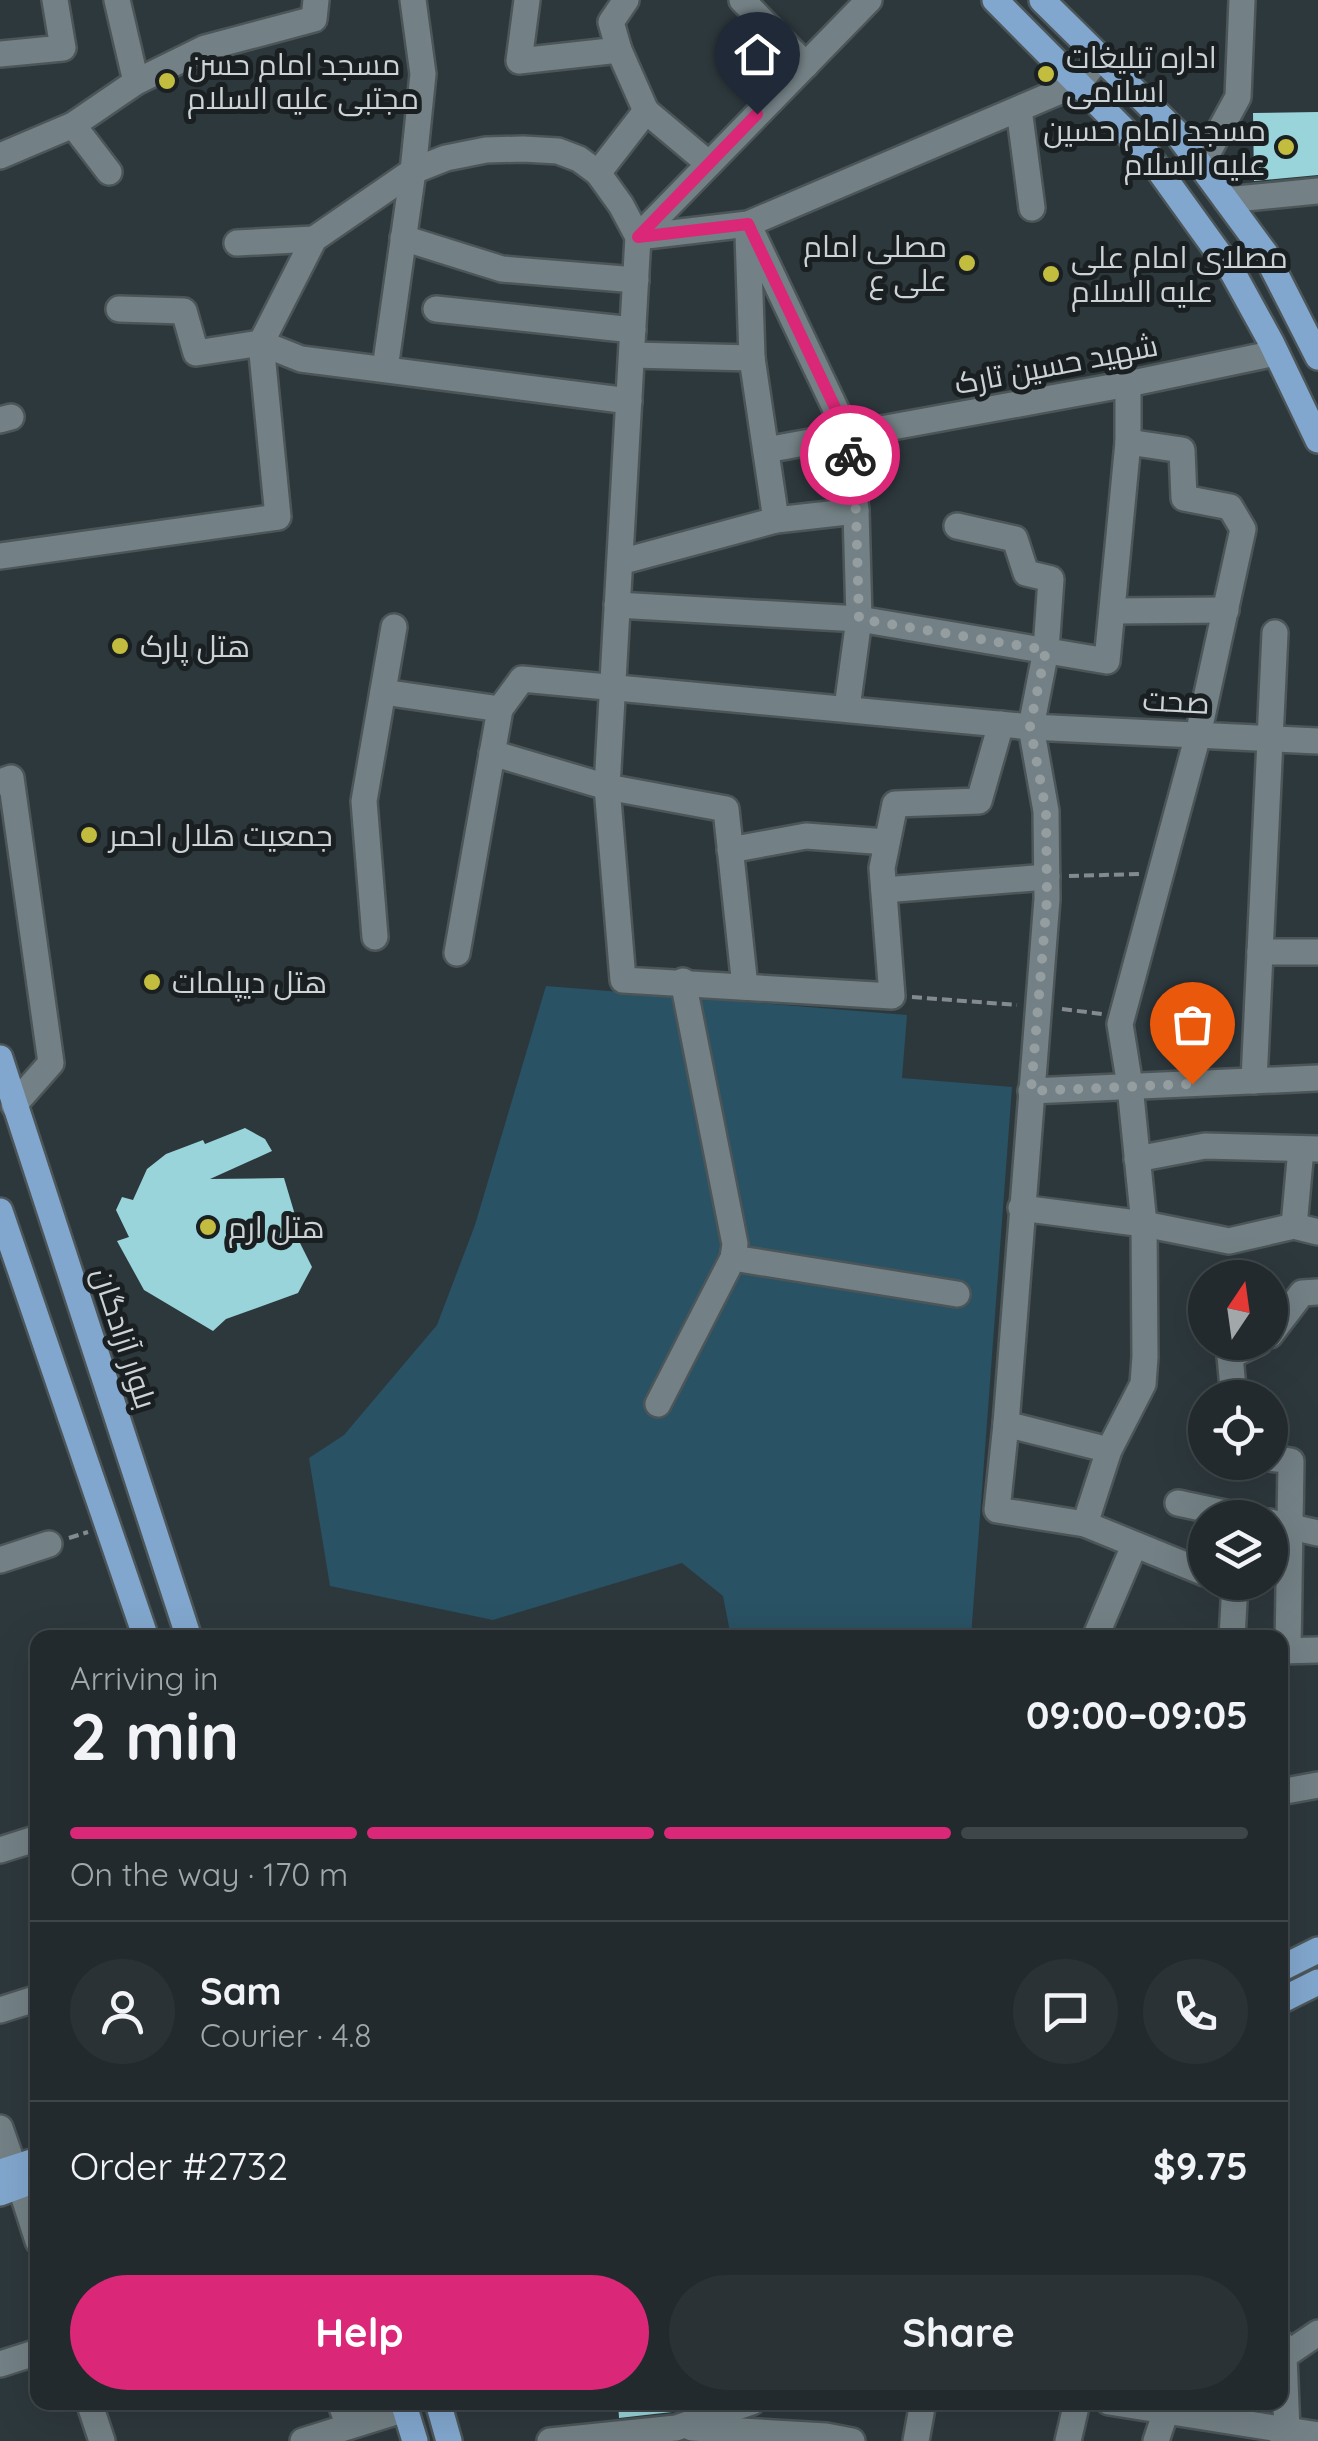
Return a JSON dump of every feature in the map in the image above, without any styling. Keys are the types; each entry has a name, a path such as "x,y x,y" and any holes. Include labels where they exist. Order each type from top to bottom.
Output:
{"main road":[{"path":"995,0 1145,151 1233,273 1318,440"},
{"path":"1042,0 1176,132 1265,253 1318,357"},
{"name":"بلوار آزادگان","path":"0,1058 187,1630"},
{"path":"0,1211 143,1630 180,1609"},
{"path":"1288,1965 1318,1950"},
{"path":"1288,1997 1318,1982"},
{"path":"405,2410 415,2441"},
{"path":"440,2410 449,2441"}],"street":[{"path":"0,54 63,48 55,0"},
{"path":"117,0 136,82"},
{"path":"0,156 73,125 136,82 205,48 314,19 316,0"},
{"path":"385,370 413,172 422,74 414,0"},
{"path":"526,0 519,61 619,50"},
{"path":"626,0 611,22 646,111 708,164"},
{"path":"742,0 806,65"},
{"path":"638,237 870,0"},
{"path":"1201,166 1238,96 1242,0"},
{"path":"638,237 748,224 1078,83 1099,58"},
{"path":"1019,109 1032,208"},
{"path":"598,173 646,111"},
{"path":"73,125 109,172"},
{"path":"0,556 278,517 261,343 314,240 413,172 446,158 486,150 558,152 598,173 638,237 606,787 623,980 892,996 882,868 895,804 979,801 1001,724"},
{"path":"1226,200 1318,191"},
{"path":"748,224 752,358 776,520"},
{"path":"748,224 848,435 856,511 859,619 846,708"},
{"path":"404,238 502,269 636,280"},
{"path":"237,242 314,240"},
{"path":"436,308 752,358"},
{"path":"119,309 184,311 196,353 261,343 300,359 629,401"},
{"name":"شهید حسین تارک","path":"766,450 1276,353"},
{"path":"617,605 859,619 1107,661 1128,442 1128,384"},
{"path":"1085,1524 1109,1450 1143,1384 1144,1224 1120,1024 1198,735 1243,528 1230,507 1184,498 1182,450 1128,442"},
{"path":"620,562 776,520 856,511"},
{"path":"957,526 1015,539 1026,573 1051,578 1046,650 1030,726 1046,811 1047,877 997,1510 1085,1524 1188,1567"},
{"path":"1113,611 1226,610"},
{"path":"375,937 364,800 394,627"},
{"path":"1254,1081 1276,633"},
{"name":"صحت","path":"500,708 522,679 1001,724 1318,741"},
{"path":"383,692 500,708 457,953"},
{"path":"492,754 606,787 726,809 745,987"},
{"path":"0,782 11,778 51,1063 14,1104"},
{"path":"730,850 806,836 887,842"},
{"path":"884,890 1047,877"},
{"path":"1260,952 1318,952"},
{"path":"658,1404 732,1258 735,1244 683,982"},
{"path":"1031,1091 1318,1078"},
{"path":"1021,1208 1144,1224 1229,1241 1306,1229 1309,1149 1205,1146 1138,1159"},
{"path":"732,1258 957,1294"},
{"path":"1288,1311 1302,1293 1318,1292"},
{"path":"1006,1424 1109,1450"},
{"path":"1178,1503 1188,1505"},
{"path":"1288,1526 1318,1532"},
{"path":"0,1560 49,1544"},
{"path":"1097,1630 1134,1546"},
{"path":"1232,1630 1233,1600"},
{"path":"1283,1600 1284,1630"},
{"path":"1288,1650 1318,1650"},
{"path":"1288,1791 1318,1785"},
{"path":"0,1850 30,1841"},
{"path":"0,2010 30,2001"},
{"path":"0,2128 30,2215"},
{"path":"1288,2348 1318,2333"},
{"path":"0,2364 30,2355"},
{"path":"92,2410 102,2441"},
{"path":"303,2441 345,2414 374,2410"},
{"path":"676,2434 733,2410"},
{"path":"916,2441 922,2410"},
{"path":"1068,2441 1075,2410"},
{"path":"1156,2441 1167,2410"},
{"path":"1180,2410 1285,2436 1318,2435"},
{"path":"1284,2410 1285,2436"},
{"path":"550,2441 676,2434 835,2439"}],"path":[{"path":"1047,877 1159,874"},
{"path":"892,996 1122,1016"},
{"path":"49,1544 107,1526"}],"shaded area":[{"path":"546,986 907,1015 902,1078 1012,1087 972,1630 730,1630 723,1596 682,1563 493,1620 330,1586 309,1458 344,1435 437,1325 475,1225"}],"building":[{"name":"مسجد امام حسین علیه السلام","path":"1318,112 1318,175 1254,181 1253,113"},
{"name":"هتل ارم","path":"245,1128 265,1139 272,1151 210,1179 284,1178 298,1225 292,1227 312,1267 298,1293 226,1319 213,1331 144,1290 117,1241 129,1237 116,1210 122,1197 133,1200 147,1169 166,1154"},
{"path":"618,2410 672,2410 672,2412 619,2418"}],"way so far":[{"path":"850,455 859,619 1046,650 1030,726 1046,811 1047,899 1031,1091 1192,1084"}],"place":[{"name":"اداره تبلیغات اسلامی","path":"1046,74"},
{"name":"مسجد امام حسن مجتبی علیه السلام","path":"167,81"},
{"name":"مسجد امام حسین علیه السلام","path":"1286,147"},
{"name":"مصلی امام علی ع","path":"967,263"},
{"name":"مصلای امام علی علیه السلام","path":"1051,274"},
{"name":"هتل پارک","path":"120,646"},
{"name":"جمعیت هلال احمر","path":"89,835"},
{"name":"هتل دیپلمات","path":"152,982"},
{"name":"هتل ارم","path":"208,1227"}],"route":[{"path":"757,114 638,237 748,224 848,435 850,455"}]}
